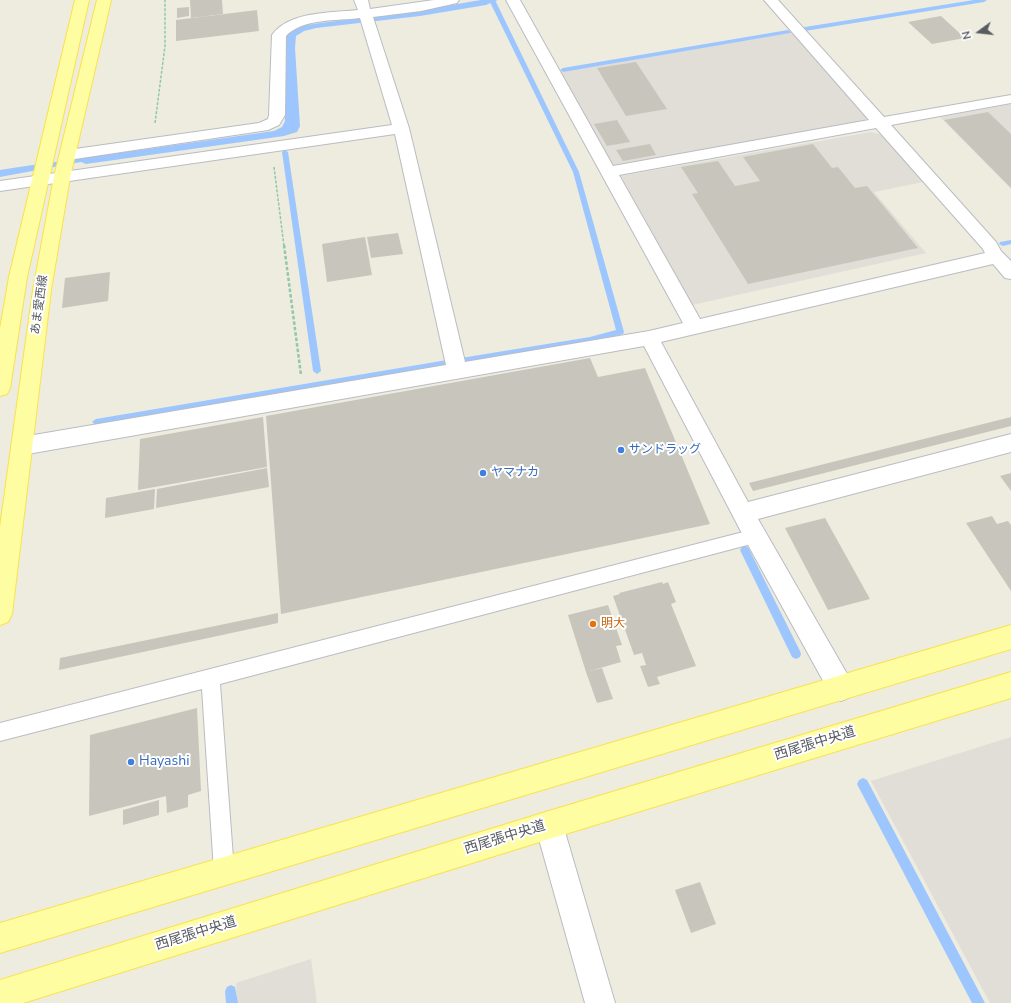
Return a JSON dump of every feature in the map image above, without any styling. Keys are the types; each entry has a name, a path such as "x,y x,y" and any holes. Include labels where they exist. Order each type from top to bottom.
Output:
{"main road":[{"path":"0,388 18,277 82,0"},
{"name":"あま愛西線","path":"0,614 42,290 66,163 104,0"},
{"path":"0,938 1011,637"},
{"name":"西尾張中央道","path":"0,995 549,825 1011,685"}],"street":[{"path":"0,186 40,180 66,163 153,143 263,127 274,122 277,115 279,35 288,26 307,20 421,7 452,0"},
{"path":"513,0 610,172 694,328"},
{"path":"771,0 990,246 996,257 1011,273"},
{"path":"365,13 401,128 457,371"},
{"path":"610,172 1011,99"},
{"path":"66,163 271,147 401,128"},
{"path":"22,446 649,338 996,257"},
{"path":"649,338 755,536 841,688"},
{"path":"743,512 1011,443"},
{"path":"549,825 600,1003"}],"lane":[{"path":"0,732 755,536"},
{"path":"210,677 224,871"}],"path":[{"path":"153,143 165,46 165,0"},
{"path":"271,147 302,379"}],"shaded area":[{"path":"793,32 867,117 863,122 613,165 561,72"},
{"path":"1011,104 1011,189 940,117"},
{"path":"871,132 882,135 923,182 874,192 926,253 692,305 621,176"},
{"path":"1011,737 1011,1003 990,1003 871,781"},
{"path":"311,959 317,1003 237,1003 236,983"}],"water":[{"path":"481,0 498,0 486,5 420,16 316,28 304,31 296,36 295,48 300,126 297,132 284,136 86,164 81,162 0,177 0,170 274,131 282,127 285,121 283,41 289,31 305,25 422,10"}],"building":[{"path":"190,0 222,0 223,14 191,18"},
{"path":"189,7 189,16 177,18 177,8"},
{"path":"257,10 259,31 176,41 176,20"},
{"path":"941,16 965,38 932,44 908,22"},
{"path":"636,62 667,109 626,116 597,68"},
{"path":"988,112 1011,134 1011,188 944,120"},
{"path":"617,120 630,142 607,146 594,124"},
{"path":"650,144 656,155 623,161 616,150"},
{"path":"813,144 832,168 838,167 855,188 867,186 918,248 748,284 692,194 698,193 681,167 718,161 735,186 716,190 760,181 743,157"},
{"path":"398,233 403,254 371,258 367,237"},
{"path":"365,237 372,275 327,282 322,244"},
{"path":"110,272 108,301 62,308 65,278"},
{"path":"590,358 598,377 645,368 710,524 281,614 266,416"},
{"path":"263,417 267,467 138,490 140,439"},
{"path":"1011,417 1011,426 753,491 749,483"},
{"path":"267,468 269,487 156,508 157,489"},
{"path":"1011,473 1011,491 1000,476"},
{"path":"155,489 154,509 105,518 106,498"},
{"path":"992,516 997,524 1008,521 1011,525 1011,591 966,523"},
{"path":"825,518 870,599 828,610 785,528"},
{"path":"662,582 663,584 668,582 676,602 671,604 696,666 657,677 660,684 648,687 640,666 646,665 642,653 634,655 613,596 620,594 619,593"},
{"path":"608,605 622,645 616,646 621,662 586,672 568,615"},
{"path":"278,613 278,623 59,670 60,658"},
{"path":"602,668 613,699 597,703 586,672"},
{"path":"197,708 201,791 188,795 188,807 167,813 166,796 89,816 90,735"},
{"path":"159,800 159,815 123,825 123,810"},
{"path":"700,882 716,924 691,933 675,890"}],"waterway":[{"path":"461,361 590,340 620,332 576,172 492,0"},
{"path":"805,29 984,0"},
{"path":"563,70 788,32"},
{"path":"285,152 317,371"},
{"path":"1003,244 1011,242"},
{"path":"96,422 447,363"},
{"path":"745,550 796,654"},
{"path":"863,784 979,1003"},
{"path":"231,991 232,1003"}],"place":[{"name":"サンドラッグ","path":"621,450"},
{"name":"ヤマナカ","path":"483,473"},
{"name":"明大","path":"593,624"},
{"name":"Hayashi","path":"131,762"}]}
